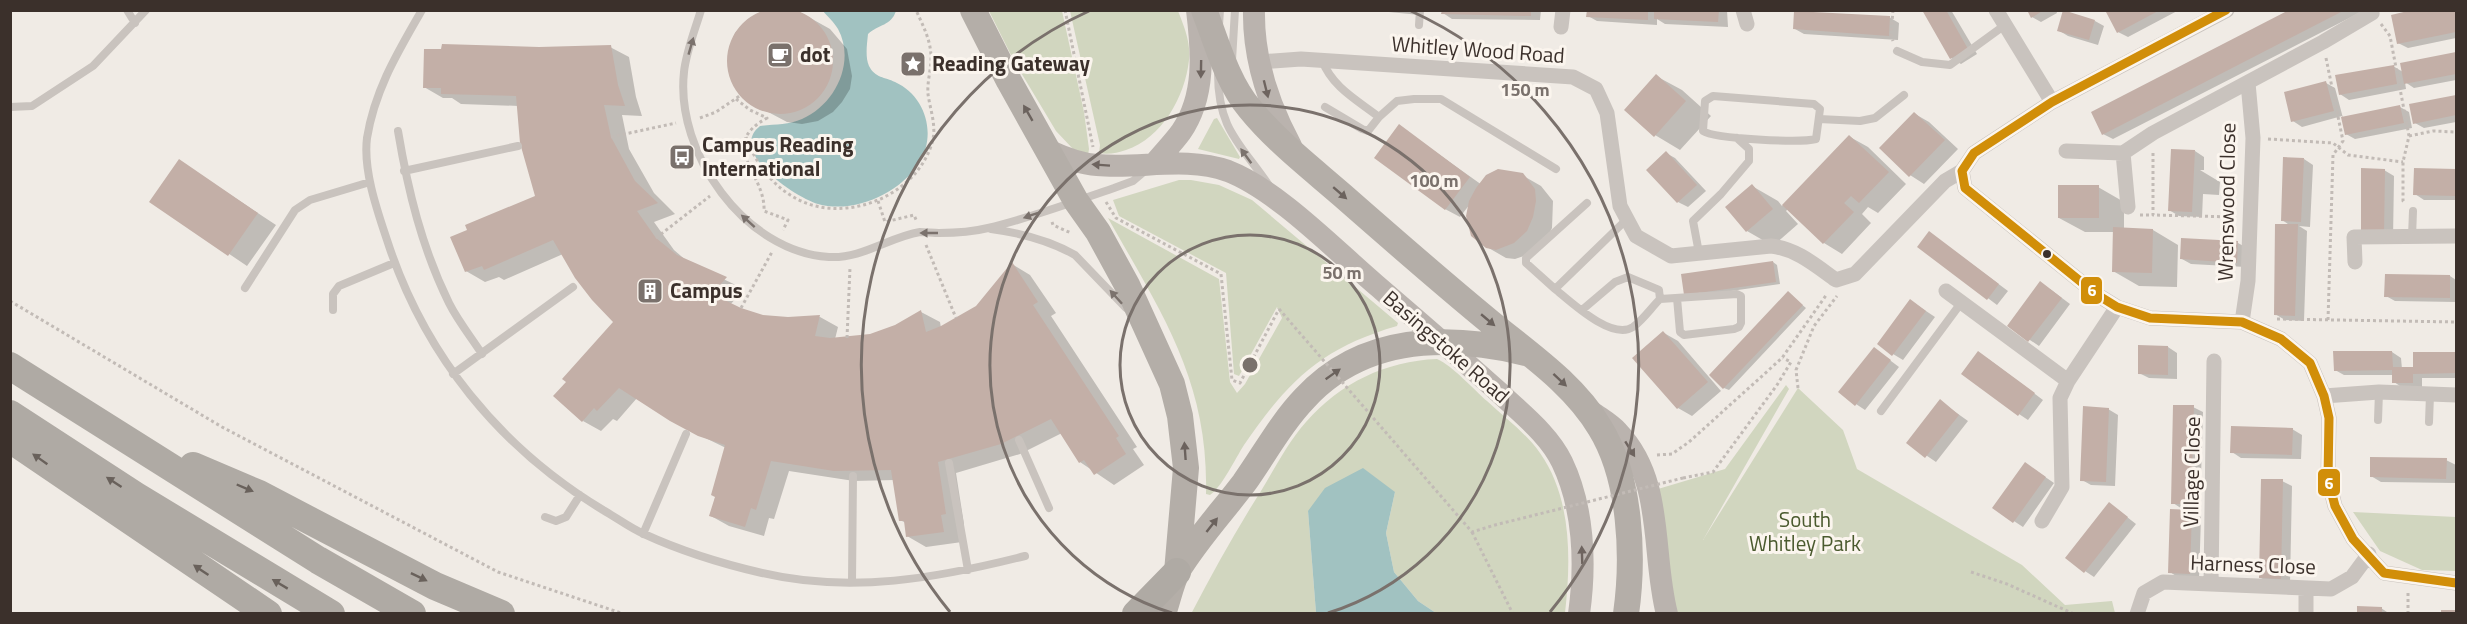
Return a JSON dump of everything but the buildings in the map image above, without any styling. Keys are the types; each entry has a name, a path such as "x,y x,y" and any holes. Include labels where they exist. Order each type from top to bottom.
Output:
{"highway":[{"path":"1204,10 1236,88 1249,108 1296,155 1559,379 1588,409 1602,430 1612,456 1627,516 1630,551 1626,614"},
{"path":"974,14 1076,201 1098,232 1154,341 1174,391 1185,447 1185,491 1177,572 1163,614"},
{"path":"1136,614 1177,572 1293,412 1316,386 1344,366 1382,350 1415,343 1481,344 1529,354"},
{"path":"10,366 318,561 412,614"},
{"path":"10,414 136,496 331,614"},
{"path":"114,433 259,494 425,581 501,614"},
{"path":"10,439 268,614"}],"main road":[{"path":"1154,164 1182,131 1197,97 1201,71 1197,10"},
{"path":"1254,10 1255,39 1271,106 1296,155"},
{"name":"Basingstoke Road","path":"1050,151 1077,162 1095,165 1189,163 1214,167 1256,185 1443,342 1537,429 1562,461 1573,493 1582,543 1583,573 1579,614"},
{"path":"1588,409 1617,430 1628,444 1650,493 1667,614"}],"street":[{"path":"1561,27 1563,10"},
{"path":"1996,10 2052,102"},
{"path":"1840,279 1855,274 1945,181 1962,171 1974,153 2052,102 2227,10"},
{"name":"Wrenswood Close","path":"2123,153 2153,133 2248,83 2372,12"},
{"name":"Whitley Wood Road","path":"1260,62 1322,60 1573,77 1596,89 1607,113 1620,206 1636,236 1671,256 1771,246 1785,247 1799,253 1840,279"},
{"name":"Wrenswood Close","path":"2242,322 2248,281 2248,218 2253,138 2248,83"},
{"path":"2066,151 2123,153 2128,207"},
{"path":"1962,171 1965,188 2096,294 2117,307 2150,318 2242,322 2281,339 2310,363 2324,396 2329,418 2328,479 2335,506 2353,538 2384,573 2457,583"},
{"path":"2355,262 2355,237 2457,236"},
{"path":"1946,291 2068,381"},
{"path":"2042,521 2062,487 2060,398 2068,381 2117,307"},
{"name":"Village Close","path":"2211,583 2214,361"},
{"path":"2324,396 2379,392 2457,395"},
{"name":"Harness Close","path":"2137,614 2144,593 2163,582 2331,589 2352,577 2369,554"},
{"path":"2306,589 2306,614"}],"lane":[{"path":"127,10 135,22"},
{"path":"10,107 32,106 93,66 146,10"},
{"path":"422,10 387,70 373,113 367,142 370,182 394,264 427,332 453,374 504,435 550,474 643,534 706,558 764,574 852,582 922,579 1025,556"},
{"path":"701,10 684,71 685,103 698,152 729,204 753,225 777,242 795,251 829,257 848,256 921,232 960,232 987,228 1134,181 1154,164"},
{"path":"1220,10 1219,96 1225,121 1244,154 1280,203"},
{"path":"1235,10 1232,58 1236,88"},
{"path":"1419,25 1420,10"},
{"path":"1897,51 1922,62 1950,65 2005,26"},
{"path":"1322,60 1328,75 1337,86 1379,117"},
{"path":"1819,119 1860,121 1875,118 1904,95"},
{"path":"1713,96 1814,104 1820,109 1816,139 1810,141 1737,138 1708,134 1703,131 1705,101 1713,96"},
{"path":"1325,107 1368,131 1379,117 1397,101 1441,99 1556,169"},
{"path":"398,131 415,220 450,305 482,354"},
{"path":"1699,253 1693,221 1721,194 1749,161 1749,148 1737,138"},
{"path":"404,171 518,146"},
{"path":"244,288 296,210 310,200 370,182"},
{"path":"1587,203 1526,258 1526,263 1582,310 1613,329 1623,331 1632,327 1660,299 1737,294 1741,296 1741,323 1734,329 1684,335 1680,332 1677,298"},
{"path":"2412,237 2413,212"},
{"path":"1556,289 1626,220"},
{"path":"987,228 1020,233 1075,255 1112,291 1154,341"},
{"path":"333,310 333,294 339,286 394,264"},
{"path":"1582,310 1616,282 1628,277 1659,290 1660,299"},
{"path":"453,374 573,287"},
{"path":"1881,411 1961,303"},
{"path":"2378,420 2379,392"},
{"path":"2429,422 2430,395"},
{"path":"643,534 686,434"},
{"path":"1019,440 1050,508"},
{"path":"948,463 968,570"},
{"path":"852,582 853,476"},
{"path":"545,517 556,521 566,517 580,495"}],"path":[{"path":"746,137 754,159 763,170 797,199 822,206 838,207 878,201 893,194 912,177 933,140 934,127 928,95 931,47 916,10"},
{"path":"1065,10 1095,153"},
{"path":"1893,10 1892,35 1897,51"},
{"path":"2372,12 2390,36 2409,136 2403,162 2403,201 2413,212"},
{"path":"2322,42 2343,141 2333,155 2328,320"},
{"path":"736,99 767,118 756,124 746,137 744,153 763,196 764,211 788,220 741,308"},
{"path":"2409,136 2433,131 2457,132"},
{"path":"2153,133 2153,215 2248,218"},
{"path":"2253,138 2333,143 2348,155 2403,162"},
{"path":"656,238 718,189"},
{"path":"878,201 885,222 914,215 956,318"},
{"path":"1111,211 1116,218 1221,274 1232,380 1240,383 1278,311 1472,532 1513,614"},
{"path":"1053,225 1071,233"},
{"path":"847,338 851,272 848,256"},
{"path":"1650,452 1659,456 1672,454 1689,442 1782,358 1840,279"},
{"path":"1798,388 1796,370 1814,326 1841,290 1840,279"},
{"path":"10,301 222,427 498,572 624,614"},
{"path":"2242,322 2269,319 2457,322"},
{"path":"1472,532 1713,472 1777,385 1791,362 1782,358"},
{"path":"1971,572 2007,584 2074,614"},
{"path":"2408,614 2409,577"}],"green space":[{"path":"989,11 1062,11 1084,112 1088,155 1073,149 1056,131 1014,61"},
{"path":"1070,11 1178,11 1189,47 1187,74 1183,88 1177,102 1161,126 1139,144 1126,150 1116,153 1099,153 1100,145"},
{"path":"1217,118 1240,157 1239,159 1198,149 1214,119"},
{"path":"1179,180 1219,185 1252,200 1398,323 1397,326 1347,345 1308,370 1260,422 1224,479 1210,495 1206,494 1205,454 1199,416 1178,349 1146,285 1108,218 1219,279 1230,382 1237,393 1245,384 1282,318 1277,307 1239,376 1234,374 1226,273 1119,216 1113,200"},
{"path":"1437,359 1456,372 1522,432 1540,453 1551,471 1564,510 1567,530 1568,572 1565,613 1436,613 1418,601 1394,572 1386,533 1395,492 1308,511 1316,613 1191,614 1282,455 1299,430 1319,408 1349,385 1365,377 1400,364"},
{"name":"South Whitley Park","path":"1786,385 1789,389 1703,540 1798,388 1843,430 1857,469 2022,565 2065,605 2112,601 2115,613 1672,613 1658,489 1725,469"},
{"path":"2353,512 2456,517 2456,571 2422,570 2380,551"}],"water":[{"path":"823,11 896,11 891,20 868,34 869,66 874,73 906,88 921,106 925,117 927,140 919,163 900,184 861,204 832,206 808,200 768,172 752,148 752,137 760,126 802,119 824,104 833,93 839,81 845,55 838,29"},
{"path":"1363,468 1395,492 1386,533 1394,572 1418,601 1436,613 1316,613 1308,511 1325,488"}],"transit line":[{"name":"6","path":"1962,171 1974,153 2052,102 2226,10"},
{"name":"6","path":"1962,171 1965,188 2096,294 2117,307 2150,318 2242,322 2281,339 2310,363 2324,396 2329,418 2328,479 2335,506 2353,539 2384,573 2456,583"}],"place":[{"name":"dot","path":"780,55"},
{"name":"Reading Gateway","path":"913,64"},
{"name":"Campus Reading International","path":"682,157"},
{"name":"Campus","path":"650,291"}]}
